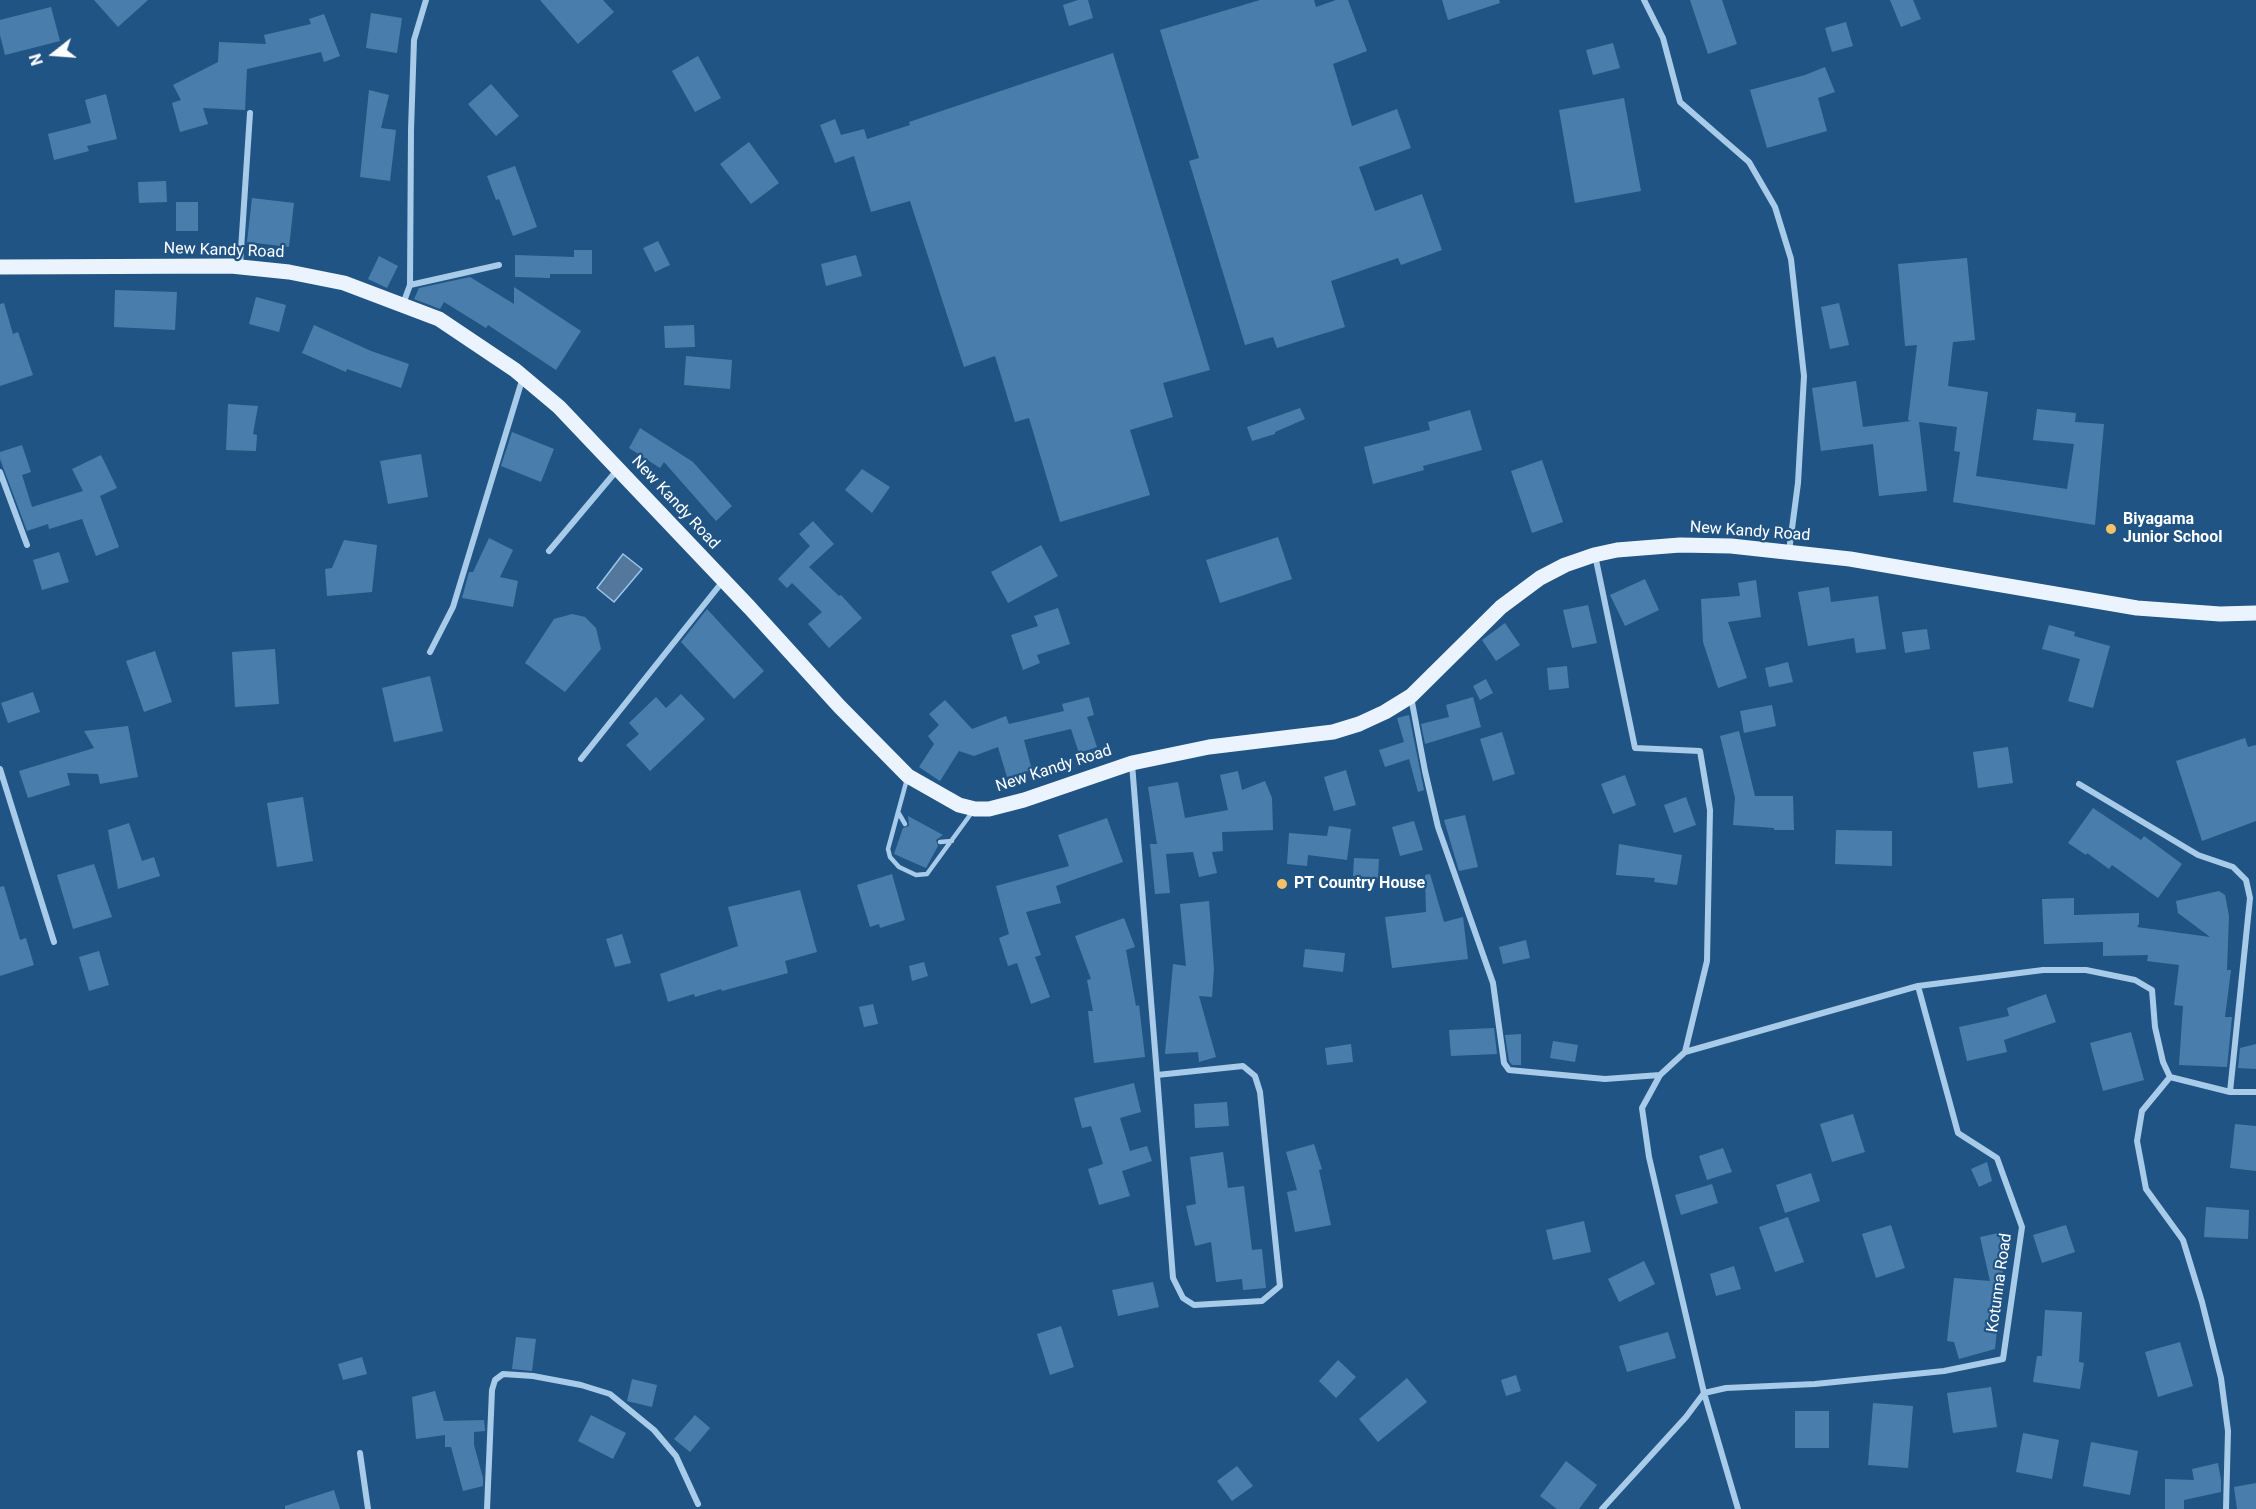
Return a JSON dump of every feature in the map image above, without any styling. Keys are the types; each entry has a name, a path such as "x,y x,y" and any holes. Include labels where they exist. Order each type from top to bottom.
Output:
{"main road":[{"name":"New Kandy Road","path":"0,267 240,267 289,272 344,283 439,319 523,376 560,407 846,713 908,776 960,805 975,809 989,809 1024,800 1132,763 1209,747 1333,732 1376,716 1411,696 1521,591 1564,564 1617,550 1680,545 1731,546 1850,559 2137,608 2220,614 2256,614"}],"street":[{"path":"403,304 410,285 414,40 426,0"},
{"path":"1644,0 1663,38 1680,102 1749,162 1775,207 1791,259 1804,376 1798,483 1789,552"},
{"path":"240,267 250,113"},
{"path":"410,285 500,265"},
{"path":"430,652 453,607 523,376"},
{"path":"549,551 618,469"},
{"path":"0,472 27,546"},
{"path":"1594,555 1635,748 1700,751 1710,810 1707,961 1685,1052"},
{"path":"581,759 724,580"},
{"path":"1411,696 1438,827 1493,983 1504,1063 1509,1070 1605,1079 1660,1075"},
{"path":"1132,763 1173,1278 1184,1298 1194,1305 1262,1301 1280,1286 1260,1092 1256,1076 1243,1066 1157,1075"},
{"path":"0,769 54,942"},
{"path":"2079,784 2198,855 2233,867 2246,880 2250,898 2230,1092"},
{"path":"1738,1509 1704,1393 1649,1157 1642,1108 1660,1075 1685,1052 1918,986 2043,970 2086,970 2135,980 2152,990 2163,1062 2170,1077"},
{"name":"Kotunna Road","path":"1704,1393 1726,1388 1815,1384 1944,1371 2003,1359 2022,1227 1997,1158 1958,1133 1918,986"},
{"path":"2170,1077 2230,1092 2256,1092"},
{"path":"2170,1077 2142,1111 2137,1141 2146,1189 2183,1240 2202,1302 2221,1378 2228,1431 2226,1509"},
{"path":"487,1509 492,1390 495,1380 503,1374 543,1377 610,1394 654,1430 676,1456 698,1504"},
{"path":"1602,1509 1686,1417 1704,1393"},
{"path":"360,1453 368,1509"}],"lane":[{"path":"908,776 888,849 890,857 899,867 916,875 927,874 975,809"},
{"path":"898,812 905,824"},
{"path":"940,842 952,841"}],"water":[{"path":"623,554 642,569 614,602 597,588"}],"building":[{"path":"94,0 148,0 118,27"},
{"path":"540,0 603,0 614,12 578,44"},
{"path":"1078,0 1088,0 1093,18 1069,26 1063,5"},
{"path":"1260,0 1314,0 1316,7 1336,0 1348,0 1367,51 1333,64 1352,126 1397,109 1411,148 1359,167 1375,211 1422,194 1442,250 1401,265 1398,258 1331,281 1345,327 1277,348 1273,337 1245,345 1189,161 1199,158 1160,30"},
{"path":"1442,0 1499,0 1500,3 1448,20"},
{"path":"1690,0 1722,0 1737,44 1708,54"},
{"path":"1890,0 1913,0 1921,19 1901,27"},
{"path":"51,7 60,41 5,55 0,35 0,20"},
{"path":"371,13 402,18 397,53 366,48"},
{"path":"324,14 340,56 324,62 321,52 247,69 245,110 203,108 208,124 180,132 172,103 181,100 173,85 218,62 219,42 266,44 264,35 311,24 309,19"},
{"path":"1846,22 1853,46 1832,52 1825,28"},
{"path":"1613,43 1620,68 1593,75 1586,50"},
{"path":"1113,53 1210,370 1163,383 1173,417 1130,430 1150,495 1060,522 1029,418 1015,422 995,356 964,367 910,201 871,212 854,156 835,163 820,125 835,119 841,135 864,129 867,139 910,125 909,122"},
{"path":"698,56 721,98 695,112 672,71"},
{"path":"1825,67 1835,92 1818,98 1827,131 1767,148 1750,90"},
{"path":"491,84 519,116 496,136 468,104"},
{"path":"369,90 389,95 381,128 396,130 390,181 360,177"},
{"path":"106,94 117,139 87,146 89,151 54,160 48,134 91,123 85,100"},
{"path":"1624,98 1641,191 1575,203 1559,110"},
{"path":"749,142 779,183 751,204 720,164"},
{"path":"515,166 537,227 513,236 499,199 496,200 487,176"},
{"path":"166,181 167,202 139,203 138,182"},
{"path":"252,198 294,203 289,247 247,242"},
{"path":"176,202 198,202 198,231 176,231"},
{"path":"658,241 670,265 655,272 643,248"},
{"path":"574,250 592,250 592,274 550,274 550,278 515,277 515,255 574,257"},
{"path":"856,255 862,276 826,286 821,264"},
{"path":"379,256 398,266 387,288 368,279"},
{"path":"1967,258 1975,340 1953,342 1948,386 1988,392 1976,476 2067,489 2074,444 2033,440 2037,409 2076,413 2075,422 2104,424 2095,525 1953,502 1960,452 1954,451 1957,427 1919,422 1927,491 1879,496 1873,444 1821,451 1812,388 1856,381 1863,427 1911,421 1908,420 1917,345 1905,346 1898,264"},
{"path":"470,277 514,304 514,287 581,331 556,370 488,325 486,328 444,302 440,309 414,299 419,288"},
{"path":"115,290 177,292 175,330 114,327"},
{"path":"256,297 286,305 279,332 249,324"},
{"path":"4,303 13,334 18,332 33,375 0,386 0,304"},
{"path":"1839,303 1849,345 1830,349 1821,307"},
{"path":"314,325 371,351 409,364 401,388 347,369 346,372 302,353"},
{"path":"694,325 695,347 665,348 664,326"},
{"path":"686,356 732,360 730,389 684,385"},
{"path":"228,404 258,406 253,434 257,435 256,451 226,450"},
{"path":"1300,408 1305,419 1275,434 1252,441 1247,427"},
{"path":"1470,410 1482,450 1423,466 1424,470 1373,484 1364,447 1430,430 1428,422"},
{"path":"640,428 693,462 732,506 716,521 664,462 660,468 629,448"},
{"path":"512,432 554,449 541,482 501,466"},
{"path":"22,445 31,472 22,475 32,507 83,491 72,469 101,455 117,488 100,496 119,547 96,556 82,519 49,529 48,524 27,531 0,459 0,452"},
{"path":"421,454 428,497 388,504 380,461"},
{"path":"1542,460 1563,522 1532,533 1511,471"},
{"path":"862,469 890,487 872,513 845,490"},
{"path":"813,521 834,544 809,567 839,596 841,595 862,618 829,648 808,624 822,612 792,583 787,588 778,579 810,546 799,534"},
{"path":"1278,537 1292,579 1220,603 1206,560"},
{"path":"489,538 513,550 500,577 518,581 513,607 462,598 469,572 473,572"},
{"path":"344,540 377,545 372,592 327,596 325,569 332,568"},
{"path":"1041,545 1058,576 1008,603 991,572"},
{"path":"59,552 69,582 42,590 33,560"},
{"path":"1645,579 1659,610 1625,626 1610,595"},
{"path":"1756,580 1761,617 1728,622 1747,678 1718,688 1703,642 1701,599 1740,596 1738,583"},
{"path":"1829,587 1831,602 1878,596 1886,649 1856,653 1854,638 1808,646 1798,592"},
{"path":"1588,605 1597,643 1572,648 1563,610"},
{"path":"1058,608 1070,644 1037,655 1040,663 1023,670 1011,635 1038,626 1034,616"},
{"path":"707,609 764,671 734,699 681,642"},
{"path":"572,614 585,617 596,628 601,649 565,692 525,663 554,619"},
{"path":"1505,623 1520,645 1496,661 1482,640"},
{"path":"2049,625 2075,632 2074,636 2110,646 2093,708 2068,701 2080,659 2042,649"},
{"path":"1927,629 1930,649 1905,653 1902,632"},
{"path":"275,649 279,704 235,707 232,652"},
{"path":"155,651 172,702 144,712 126,661"},
{"path":"1788,662 1793,682 1769,687 1765,668"},
{"path":"1567,666 1569,688 1549,690 1547,668"},
{"path":"430,676 443,731 394,742 382,688"},
{"path":"1486,679 1493,693 1480,700 1473,686"},
{"path":"33,692 40,712 8,723 1,703"},
{"path":"681,694 705,719 650,771 626,745 639,734 629,723 656,697 666,708"},
{"path":"1089,697 1094,715 1087,717 1097,747 1079,753 1071,729 1024,740 1032,770 1007,777 998,747 974,756 959,751 940,781 919,767 934,744 928,736 939,725 929,714 945,700 972,729 1006,716 1009,724 1064,711 1062,704"},
{"path":"1473,697 1481,727 1425,744 1421,724 1449,717 1446,705"},
{"path":"1772,705 1776,726 1744,733 1740,711"},
{"path":"1409,715 1424,790 1418,792 1409,759 1385,767 1379,750 1404,742 1397,718"},
{"path":"128,726 138,777 100,784 98,774 67,773 70,785 28,798 19,771 94,748 84,731"},
{"path":"1739,731 1755,796 1793,796 1794,830 1733,825 1735,798 1720,736"},
{"path":"1502,732 1515,774 1493,781 1480,739"},
{"path":"2245,738 2248,747 2256,745 2256,821 2202,841 2176,761"},
{"path":"2008,747 2013,783 1978,788 1973,752"},
{"path":"1346,770 1356,805 1334,811 1324,777"},
{"path":"1238,771 1242,790 1265,781 1272,798 1273,830 1222,832 1223,851 1212,852 1217,873 1199,877 1193,852 1166,854 1170,893 1155,894 1150,844 1157,844 1148,787 1178,782 1185,818 1228,810 1220,775"},
{"path":"1625,775 1636,805 1613,814 1601,784"},
{"path":"303,797 313,861 277,867 267,803"},
{"path":"1686,797 1696,825 1674,833 1664,805"},
{"path":"2093,808 2141,840 2144,836 2182,864 2158,898 2112,865 2109,869 2068,843"},
{"path":"1465,815 1478,867 1459,871 1444,820"},
{"path":"908,816 943,835 936,840 938,846 926,868 894,854 903,828 909,826"},
{"path":"1107,818 1123,862 1056,886 1061,903 1026,912 1041,955 1035,957 1050,997 1031,1004 1017,963 1008,966 999,938 1009,934 996,886 1069,866 1058,835"},
{"path":"1414,821 1423,850 1400,856 1392,827"},
{"path":"129,823 142,861 154,857 160,876 118,889 108,830"},
{"path":"1329,826 1351,829 1347,860 1308,855 1307,866 1287,864 1289,833 1327,836"},
{"path":"1836,830 1892,831 1892,866 1835,864"},
{"path":"1619,844 1682,855 1677,885 1654,882 1655,878 1616,875"},
{"path":"1354,858 1379,859 1378,878 1353,876"},
{"path":"94,864 112,917 73,929 57,875"},
{"path":"892,874 905,920 880,928 879,924 870,927 857,885"},
{"path":"1430,874 1444,922 1463,917 1468,959 1392,968 1385,917 1426,912 1425,875"},
{"path":"4,886 20,940 26,938 34,965 0,976 0,887"},
{"path":"800,890 817,952 785,961 788,973 722,991 721,989 695,997 694,994 668,1002 660,974 738,946 728,907"},
{"path":"2219,891 2225,895 2229,916 2227,970 2231,970 2225,1017 2232,1017 2227,1067 2179,1065 2183,1006 2174,1005 2179,965 2147,961 2148,955 2103,956 2103,942 2044,944 2042,899 2074,898 2074,915 2139,913 2137,927 2210,937 2178,913 2176,901"},
{"path":"1209,901 1214,969 1212,997 1199,996 1216,1057 1199,1062 1198,1052 1165,1054 1173,964 1186,966 1180,904"},
{"path":"1124,918 1135,947 1126,950 1136,1006 1139,1005 1145,1057 1094,1063 1088,1011 1093,1011 1087,980 1091,979 1075,936"},
{"path":"622,934 631,963 615,967 606,939"},
{"path":"1526,940 1530,958 1503,964 1499,947"},
{"path":"1305,949 1345,953 1343,972 1303,967"},
{"path":"99,951 109,985 89,991 79,957"},
{"path":"924,962 928,976 912,981 909,966"},
{"path":"2046,994 2056,1022 2004,1040 2007,1052 1967,1061 1959,1027 2009,1016 2007,1008"},
{"path":"873,1004 878,1024 864,1027 859,1007"},
{"path":"1494,1028 1497,1054 1451,1056 1449,1030"},
{"path":"2131,1032 2144,1080 2103,1091 2090,1043"},
{"path":"1521,1034 1521,1065 1512,1065 1509,1061 1505,1035"},
{"path":"1553,1041 1578,1045 1575,1062 1550,1058"},
{"path":"1351,1044 1353,1062 1327,1065 1325,1048"},
{"path":"2256,1044 2256,1069 2238,1068 2240,1048"},
{"path":"1134,1083 1141,1112 1120,1118 1130,1151 1147,1146 1152,1161 1122,1171 1130,1196 1099,1205 1088,1169 1103,1164 1091,1126 1082,1128 1074,1098"},
{"path":"1227,1102 1229,1126 1195,1128 1194,1104"},
{"path":"1853,1114 1865,1152 1832,1162 1820,1124"},
{"path":"2235,1124 2256,1126 2256,1171 2230,1168"},
{"path":"1314,1144 1322,1169 1319,1170 1331,1225 1295,1232 1287,1192 1297,1190 1286,1152"},
{"path":"1723,1148 1732,1172 1707,1180 1699,1156"},
{"path":"1223,1152 1228,1188 1244,1186 1252,1250 1262,1249 1266,1288 1243,1290 1242,1279 1216,1282 1211,1242 1195,1246 1186,1206 1196,1204 1190,1157"},
{"path":"1987,1162 1992,1181 1979,1187 1971,1169"},
{"path":"1811,1173 1820,1201 1785,1213 1776,1185"},
{"path":"1712,1184 1718,1203 1681,1215 1675,1195"},
{"path":"2206,1207 2249,1210 2248,1239 2204,1237"},
{"path":"1788,1217 1804,1262 1775,1272 1759,1227"},
{"path":"1584,1221 1591,1252 1553,1260 1546,1230"},
{"path":"1891,1225 1905,1268 1876,1278 1862,1234"},
{"path":"2066,1225 2075,1252 2042,1263 2033,1235"},
{"path":"2003,1232 2009,1258 2004,1260 1995,1349 1959,1359 1954,1342 1947,1341 1954,1278 1990,1281 1980,1237"},
{"path":"1644,1261 1655,1284 1619,1302 1608,1279"},
{"path":"1734,1266 1741,1289 1716,1296 1710,1274"},
{"path":"1153,1282 1159,1307 1118,1316 1112,1290"},
{"path":"2045,1310 2082,1312 2079,1362 2084,1363 2080,1389 2033,1382 2037,1356 2042,1356"},
{"path":"1061,1326 1074,1367 1050,1375 1037,1334"},
{"path":"1668,1332 1676,1358 1627,1372 1619,1346"},
{"path":"516,1337 536,1339 532,1371 512,1369"},
{"path":"2180,1342 2193,1386 2158,1397 2145,1352"},
{"path":"362,1357 367,1374 343,1380 338,1364"},
{"path":"1338,1360 1356,1377 1336,1398 1319,1381"},
{"path":"1516,1375 1521,1391 1506,1396 1501,1380"},
{"path":"1407,1378 1427,1402 1378,1442 1359,1419"},
{"path":"632,1379 657,1385 652,1407 627,1401"},
{"path":"1991,1387 1997,1427 1953,1433 1947,1393"},
{"path":"435,1391 444,1421 484,1420 485,1431 474,1432 474,1445 483,1486 463,1491 451,1447 445,1447 445,1435 416,1439 412,1397"},
{"path":"1873,1403 1913,1406 1908,1468 1868,1465"},
{"path":"1795,1411 1829,1411 1829,1448 1795,1448"},
{"path":"591,1415 626,1433 613,1459 578,1441"},
{"path":"695,1415 710,1428 690,1452 674,1439"},
{"path":"2023,1433 2059,1440 2052,1479 2016,1472"},
{"path":"2091,1442 2138,1451 2130,1495 2083,1486"},
{"path":"1566,1461 1597,1485 1579,1509 1557,1509 1540,1496"},
{"path":"2218,1463 2221,1492 2184,1500 2184,1509 2165,1509 2165,1479 2194,1480 2192,1469"},
{"path":"1237,1466 1253,1486 1232,1501 1217,1481"},
{"path":"2256,1483 2256,1509 2237,1509 2234,1487"},
{"path":"334,1490 340,1509 285,1509 285,1506"}],"place":[{"name":"Biyagama Junior School","path":"2111,529"},
{"name":"PT Country House","path":"1282,884"}]}
